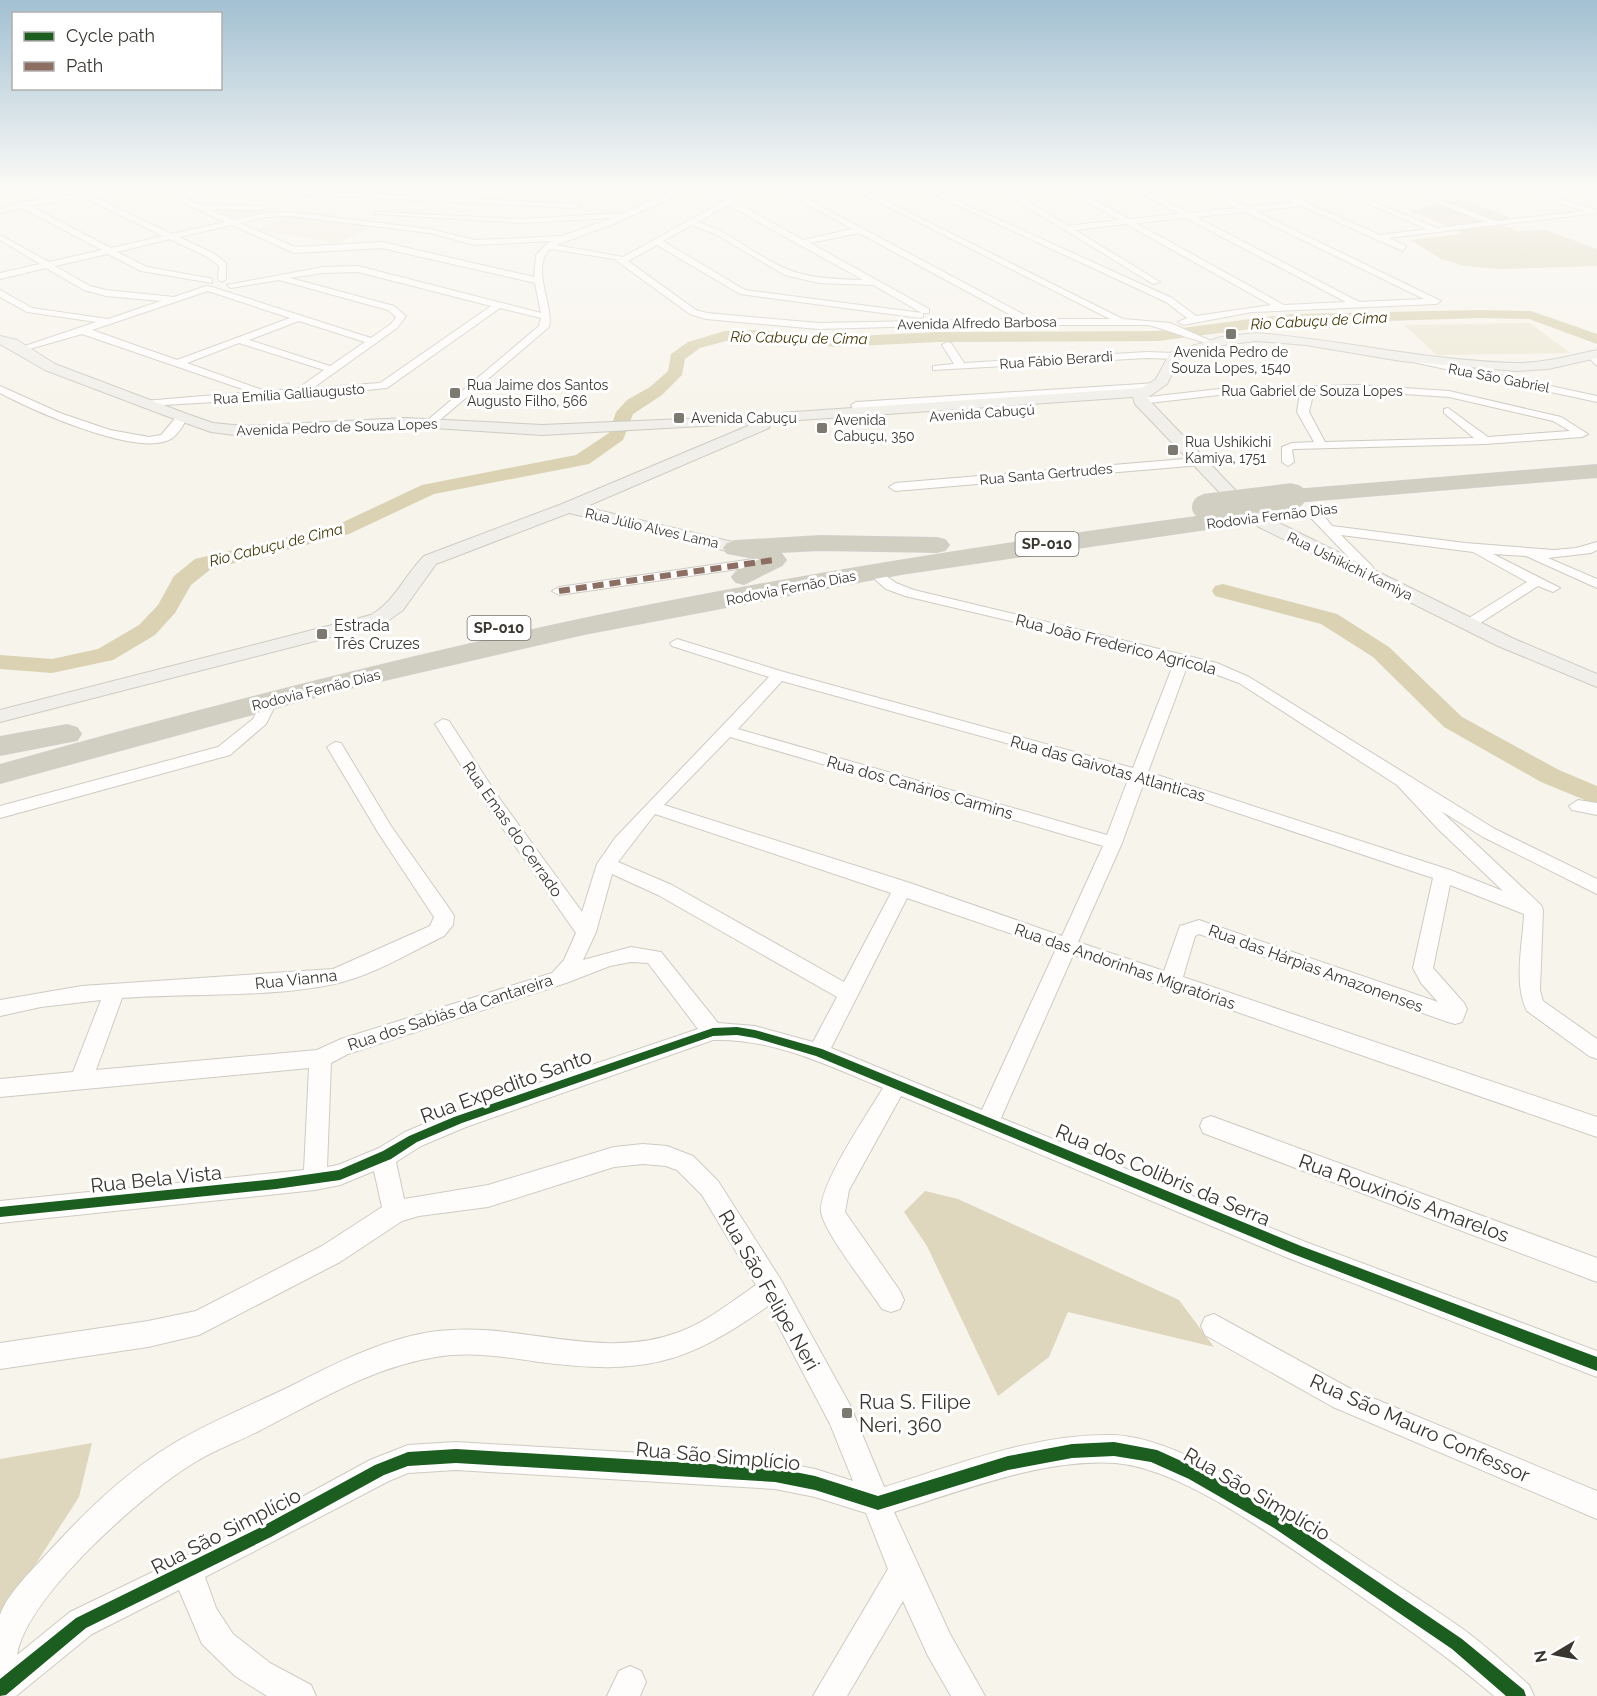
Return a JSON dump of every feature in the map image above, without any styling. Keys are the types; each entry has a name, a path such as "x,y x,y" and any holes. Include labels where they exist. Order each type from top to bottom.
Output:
{"highway":[{"name":"Rodovia Fernão Dias","path":"1301,506 1597,471"},
{"name":"Rodovia Fernão Dias","path":"0,754 67,734 372,657 556,615 744,577 937,545 1212,514 1597,484"},
{"name":"Rodovia Fernão Dias","path":"0,774 375,674 564,631 875,572 1212,514"},
{"path":"735,548 820,543 937,545"},
{"path":"735,548 766,552 774,560 744,577"},
{"path":"0,746 67,734"}],"main road":[{"path":"1148,393 1175,356 1211,343 1243,337 1270,337 1401,357 1526,367 1595,357"},
{"path":"12,345 43,344"},
{"name":"Avenida Pedro de Souza Lopes","path":"12,345 50,367 155,403 182,417 211,427 243,431 430,423 524,431 709,422 767,425"},
{"name":"Avenida Cabuçú","path":"801,421 860,412 1148,393"},
{"name":"Rua Ushikichi Kamiya","path":"1148,393 1197,462 1255,516 1365,574 1555,665 1597,681"},
{"name":"Avenida Cabuçú","path":"767,425 927,408"},
{"name":"Avenida Pedro de Souza Lopes","path":"709,422 767,425"},
{"path":"0,716 378,619 392,612 402,603 421,568 430,560 568,508 767,425"},
{"name":"Rua Júlio Alves Lama","path":"568,508 735,548"}],"street":[{"path":"0,276 43,266"},
{"path":"50,266 95,290 179,300"},
{"path":"138,266 372,341"},
{"path":"223,266 228,281"},
{"path":"474,266 538,281"},
{"path":"430,423 544,327 547,317 538,281 539,266"},
{"name":"Avenida Alfredo Barbosa","path":"629,266 699,315 782,324 1122,321 1158,323 1211,343"},
{"path":"701,266 743,292 963,322"},
{"path":"777,266 789,273 809,278 879,284"},
{"path":"847,266 936,317"},
{"path":"927,266 1031,322"},
{"path":"1012,266 1122,321"},
{"path":"1080,266 1163,311 1158,323"},
{"path":"1095,266 1169,300 1193,318"},
{"path":"1130,266 1189,302"},
{"path":"1207,266 1281,308"},
{"path":"1286,266 1360,305"},
{"path":"1174,328 1193,318 1209,315 1281,308 1436,302 1363,266"},
{"path":"43,344 179,300 228,281 272,278 323,270 358,269 547,317"},
{"path":"272,278 399,312 401,316 399,321 297,394"},
{"path":"0,293 30,310 114,321"},
{"name":"Rua Emília Galliaugusto","path":"155,403 383,386 498,305"},
{"path":"1199,309 1209,315"},
{"path":"878,324 887,310"},
{"path":"178,363 298,318"},
{"path":"84,331 270,395"},
{"path":"239,340 330,369"},
{"path":"947,345 961,366"},
{"name":"Rua Fábio Berardi","path":"937,368 1147,355 1175,356"},
{"name":"Rua São Gabriel","path":"1401,357 1597,399"},
{"path":"0,388 18,399 78,423 132,439 164,438 172,433 182,417"},
{"name":"Rua Gabriel de Souza Lopes","path":"927,408 1148,393 1371,388 1449,394 1557,418 1582,433 1580,435 1485,441"},
{"path":"1305,389 1307,399 1303,412 1321,445"},
{"path":"1448,411 1485,441"},
{"path":"1288,462 1287,448 1485,441"},
{"name":"Rua Santa Gertrudes","path":"895,487 1197,462"},
{"path":"1301,506 1366,567 1365,574"},
{"path":"1328,530 1526,552 1576,553 1597,546"},
{"path":"1475,548 1553,588"},
{"path":"1526,552 1597,585"},
{"path":"559,591 774,560"},
{"name":"Rua João Frederico Agrícola","path":"875,572 891,586 910,593 1183,658 1212,666 1244,680 1403,782 1425,807 1534,910"},
{"path":"1469,624 1537,581"},
{"name":"Rua das Gaivotas Atlanticas","path":"677,643 779,675 1140,775 1443,875 1534,910"},
{"path":"988,1122 1068,948 1113,843 1183,658"},
{"name":"Rua dos Sabiás da Cantareira","path":"0,1088 321,1058 341,1048 559,978 577,957 606,864 653,807 779,675"},
{"path":"0,812 224,751 260,721 269,702"},
{"name":"Rua Emas do Cerrado","path":"442,724 491,799 586,932"},
{"name":"Rua dos Canários Carmins","path":"728,731 1113,843"},
{"name":"Rua Vianna","path":"0,1008 34,1000 114,992 333,977 351,972 438,931 443,924 444,916 385,830 336,747"},
{"path":"1403,782 1419,788 1489,833 1597,887"},
{"path":"1578,806 1597,809"},
{"name":"Rua das Andorinhas Migratórias","path":"653,807 903,888 1068,948 1597,1127"},
{"path":"606,864 674,895 849,994"},
{"name":"Rua das Hárpias Amazonenses","path":"1171,982 1187,931 1199,927 1455,1016 1457,1009 1433,985 1423,969 1443,875"},
{"path":"818,1052 903,888"},
{"path":"1534,910 1530,990 1534,1005 1597,1050"},
{"path":"559,978 636,954 654,957 713,1032"},
{"path":"81,1081 114,992"},
{"name":"Rua dos Colibris da Serra","path":"713,1032 737,1031 755,1034 818,1052 1297,1250 1597,1364"},
{"name":"Rua Expedito Santo","path":"315,1180 340,1174 383,1157 413,1139 458,1119 713,1032"},
{"path":"315,1180 321,1058"},
{"path":"891,1300 838,1224 833,1212 838,1188 896,1085"},
{"name":"Rua Rouxinóis Amarelos","path":"1211,1126 1597,1270"},
{"name":"Rua São Felipe Neri","path":"0,1356 148,1334 199,1323 331,1254 394,1212 419,1205 488,1196 614,1156 643,1154 667,1156 685,1163 710,1188 772,1288 840,1414 904,1571 939,1645 969,1696"},
{"path":"383,1157 394,1212"},
{"name":"Rua Bela Vista","path":"0,1212 315,1180"},
{"path":"6,1684 1,1656 4,1639 13,1620 76,1541 173,1460 298,1397 408,1350 470,1342 597,1353 661,1351 704,1334 772,1288"},
{"name":"Rua São Mauro Confessor","path":"1214,1326 1342,1398 1597,1506"},
{"name":"Rua São Simplício","path":"6,1684 81,1623 266,1533 380,1470 408,1459 428,1456 775,1475 815,1483 878,1503 1008,1463 1061,1453 1114,1449 1152,1455 1194,1474 1279,1523 1457,1644 1518,1696"},
{"path":"188,1571 205,1620 228,1651 260,1676 300,1696"},
{"path":"829,1696 904,1571"}],"shaded area":[{"path":"1467,266 1592,266 1499,269"},
{"path":"1530,323 1570,353 1437,355 1404,325"},
{"path":"925,1191 958,1199 1179,1300 1214,1347 1068,1312 1049,1357 998,1396 927,1246 904,1212"},
{"path":"92,1443 79,1497 4,1613 0,1613 0,1459"}],"waterway":[{"name":"Rio Cabuçu de Cima","path":"0,662 52,666 105,655 147,630 167,608 182,581 203,564 342,530 429,489 582,460 617,436 625,412 633,404 656,391 676,372 677,357 694,345 725,336 755,335 836,342 938,337 1158,336 1290,319 1481,314 1531,315 1597,339"},
{"path":"1223,591 1329,619 1345,627 1381,652 1453,722 1550,776 1597,796"}],"marked path":[{"path":"559,591 774,560"}],"cycle path":[{"path":"0,1212 276,1184 340,1175 458,1120 713,1032 737,1031 818,1052 1297,1250 1597,1364"},
{"path":"0,1689 81,1623 266,1532 380,1470 408,1459 456,1456 775,1475 815,1483 878,1503 1008,1463 1072,1451 1114,1449 1152,1455 1194,1474 1279,1523 1457,1644 1518,1696"}],"place":[{"name":"Avenida Pedro de Souza Lopes, 1540","path":"1231,334"},
{"name":"Rua Jaime dos Santos Augusto Filho, 566","path":"455,393"},
{"name":"Avenida Cabuçu","path":"679,418"},
{"name":"Avenida Cabuçu, 350","path":"822,428"},
{"name":"Rua Ushikichi Kamiya, 1751","path":"1173,450"},
{"name":"Estrada Três Cruzes","path":"322,634"},
{"name":"Rua S. Filipe Neri, 360","path":"847,1413"}]}
